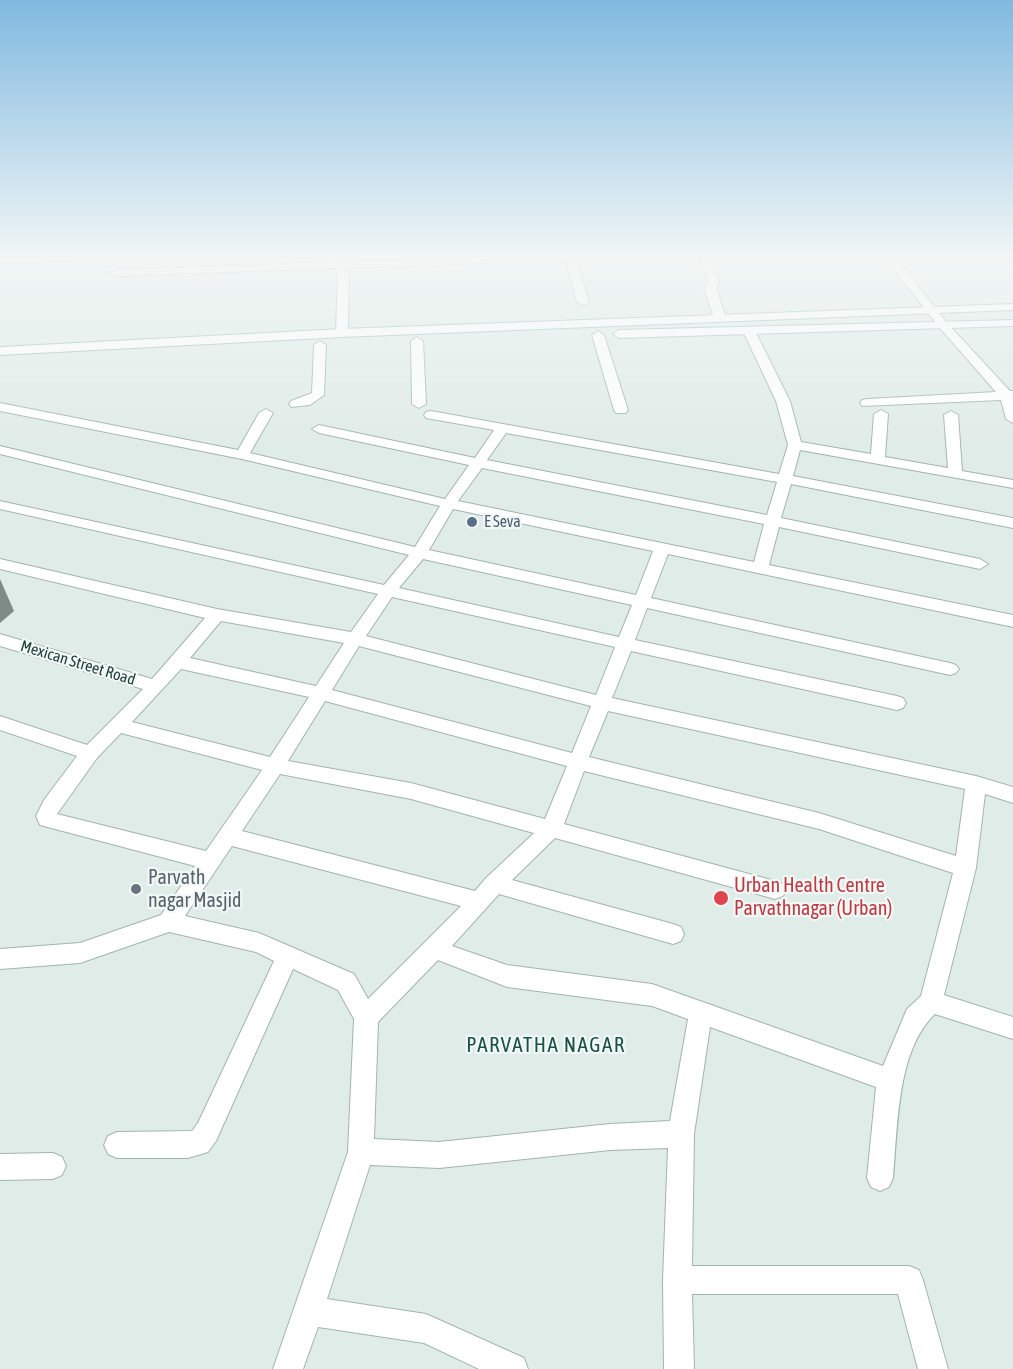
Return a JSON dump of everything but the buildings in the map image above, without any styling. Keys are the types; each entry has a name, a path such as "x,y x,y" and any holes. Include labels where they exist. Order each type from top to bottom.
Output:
{"street":[{"path":"342,321 342,333"},
{"path":"0,351 342,333 647,321"},
{"path":"939,321 1009,395 1013,419"},
{"path":"0,361 417,341 1013,323"},
{"path":"749,331 783,401 795,445 760,569"},
{"path":"598,335 621,410"},
{"path":"417,341 419,404"},
{"path":"296,404 318,395 320,345"},
{"path":"867,403 1009,395"},
{"path":"0,407 242,454 449,504 1013,621"},
{"path":"242,454 266,413"},
{"path":"878,459 881,414"},
{"path":"431,415 1013,523"},
{"path":"951,415 955,472"},
{"path":"169,922 275,766 389,590 419,553 449,504 503,428"},
{"path":"319,429 478,463 773,519 980,564"},
{"path":"795,445 1013,484"},
{"path":"0,450 419,553 950,669"},
{"path":"0,505 389,590 623,645 897,703"},
{"path":"366,1018 480,902 494,884 552,828 662,549"},
{"path":"0,564 217,615 356,639 603,703 976,784 1013,795"},
{"path":"210,861 47,819 46,816 90,753 156,687 217,615"},
{"name":"Mexican Street Road","path":"0,640 156,687"},
{"path":"179,662 321,693 578,762 819,821 964,868"},
{"path":"118,726 275,766 411,791 775,890"},
{"path":"3,728 90,753"},
{"path":"880,1178 889,1080 915,1017 931,1002 964,868 976,784"},
{"path":"227,836 480,902"},
{"path":"494,884 673,934"},
{"path":"0,959 80,953 169,922 259,943 346,982 366,1018 361,1152 288,1369"},
{"path":"434,949 507,976 652,995 889,1080"},
{"path":"117,1144 188,1145 199,1143 207,1132 288,956"},
{"path":"931,1002 1013,1028"},
{"path":"679,1369 677,1280 681,1134 701,1011"},
{"path":"361,1152 440,1155 610,1137 681,1134"},
{"path":"0,1167 52,1166"},
{"path":"677,1280 909,1280 933,1369"},
{"path":"309,1311 426,1329 513,1369"}],"place":[{"name":"E Seva","path":"472,522"},
{"name":"Parvath nagar Masjid","path":"136,889"},
{"name":"Urban Health Centre Parvathnagar (Urban)","path":"721,898"}],"district":[{"name":"PARVATHA NAGAR","path":"546,1045"}]}
